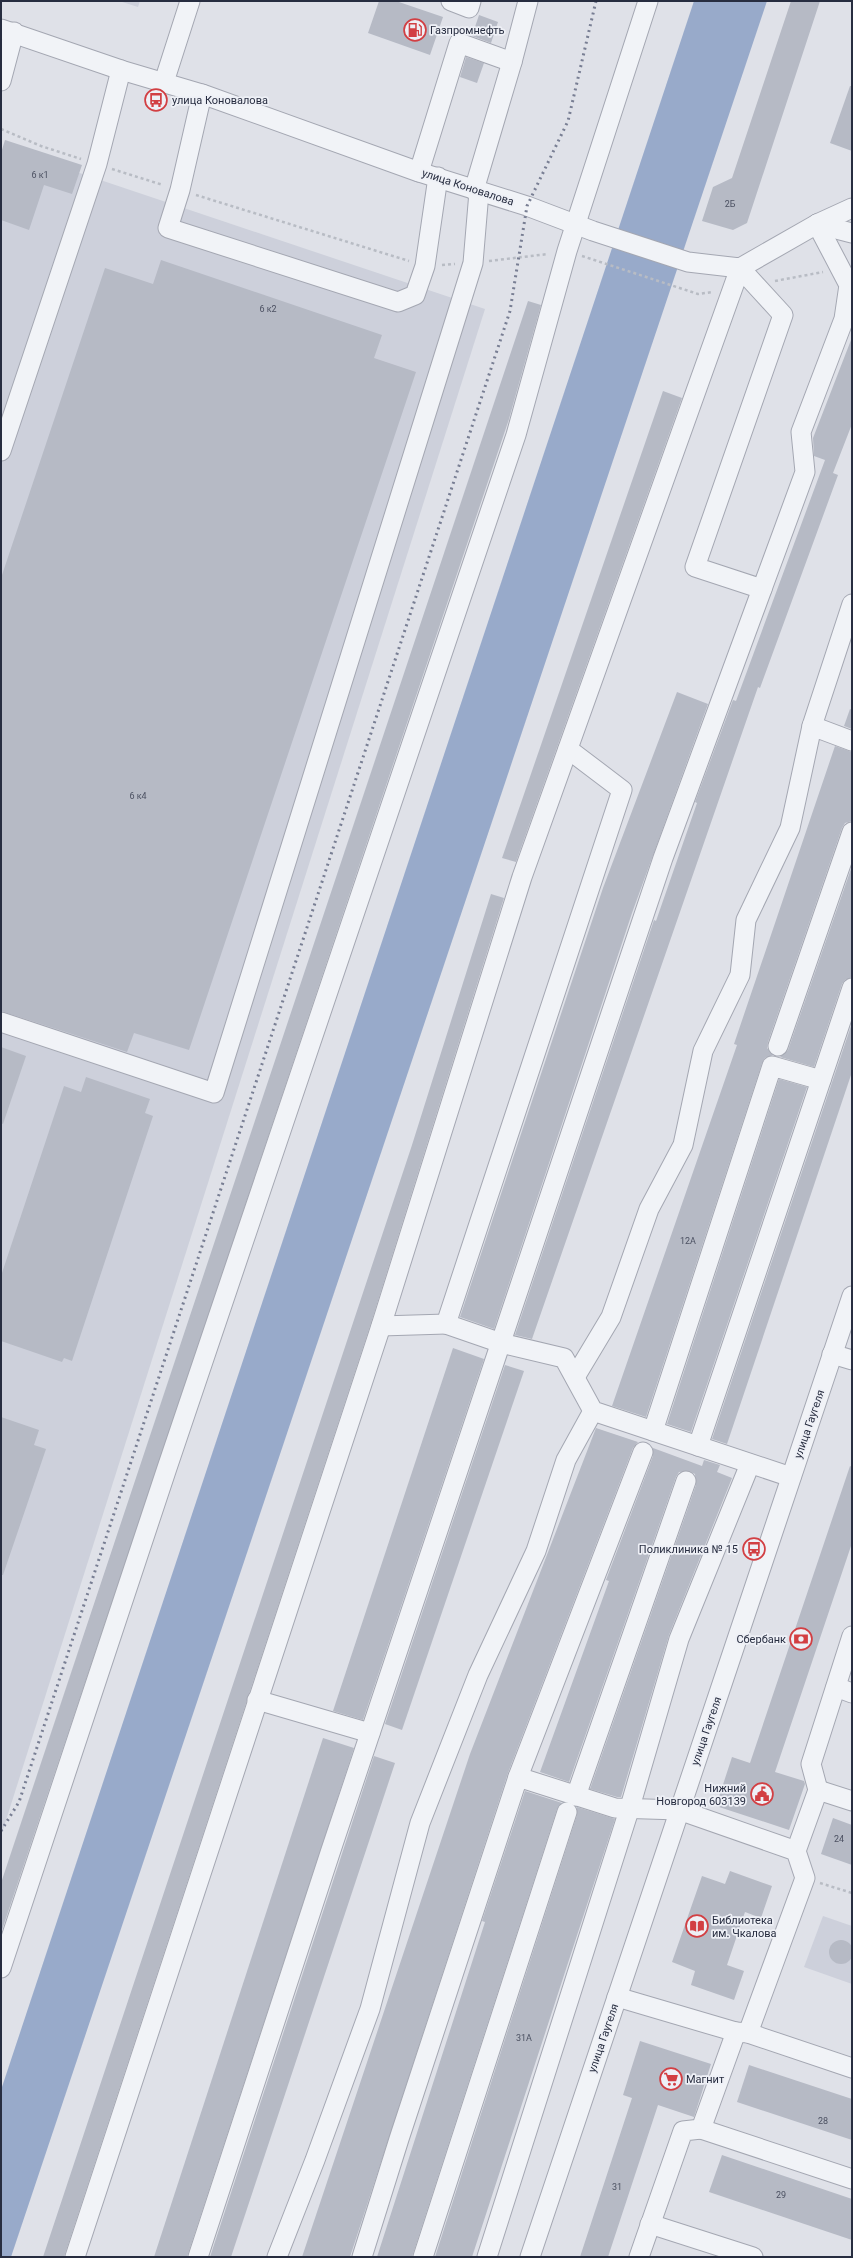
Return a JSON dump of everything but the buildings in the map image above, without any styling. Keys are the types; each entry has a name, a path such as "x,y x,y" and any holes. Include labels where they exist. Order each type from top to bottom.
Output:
{"street":[{"path":"164,82 190,1"},
{"path":"451,1 469,8 471,1"},
{"path":"1,1022 214,1093 473,263 476,191 528,1"},
{"path":"1,1968 182,1423 516,435 567,251 585,228 648,1"},
{"path":"1,81 8,31"},
{"name":"улица Коновалова","path":"8,31 121,70 202,94 419,172 438,177 688,262 740,268"},
{"path":"419,172 459,43 512,62"},
{"path":"1,451 97,164 121,70"},
{"path":"202,94 180,190 168,228 398,302 415,295 425,266 438,177"},
{"path":"75,2257 381,1326 522,877 740,268 817,224 852,208"},
{"path":"817,224 852,233"},
{"path":"198,2257 370,1733 663,858 805,472 801,432 845,335 844,319 849,285 817,224"},
{"path":"740,268 783,315 695,567 762,588"},
{"path":"575,1377 611,1317 649,1209 682,1145 703,1051 740,975 746,920 790,828 812,726 852,604"},
{"path":"812,726 852,741"},
{"path":"446,1324 622,790 568,749"},
{"path":"778,1046 852,832"},
{"path":"698,1446 852,988"},
{"path":"652,1431 772,1066 821,1080"},
{"name":"улица Гаугеля","path":"530,2257 852,1296"},
{"path":"381,1326 446,1324 501,1343 564,1358 593,1411 791,1477"},
{"path":"832,1354 852,1360"},
{"path":"277,2257 315,2160 370,2009 420,1823 478,1675 536,1551 566,1460 593,1411"},
{"path":"362,2257 399,2139 518,1777 643,1452"},
{"path":"487,2257 630,1807 679,1639 750,1464"},
{"path":"576,1796 686,1481"},
{"path":"701,2129 805,1878 796,1851 818,1790 811,1764 844,1690 852,1636"},
{"path":"257,1700 370,1733"},
{"path":"518,1777 615,1808 630,1807 679,1810 796,1851"},
{"path":"818,1790 852,1801"},
{"path":"423,2257 567,1812"},
{"path":"617,1997 742,2032 852,2068"},
{"path":"640,2257 683,2131 701,2129 852,2179"},
{"path":"650,2224 753,2257"}],"path":[{"path":"1,129 42,146 97,164 425,266 473,263 567,251 679,289"},
{"path":"805,1878 852,1893"}],"shaded area":[{"path":"119,1 140,1 138,7"},
{"path":"17,152 485,309 1,1836 1,201"},
{"path":"823,1916 852,1926 852,1984 804,1967"}],"water":[{"path":"694,1 767,1 11,2257 1,2257 1,2090"}],"railway":[{"path":"1,1831 19,1802 510,311 527,206 568,121 596,1"}],"place":[{"name":"Газпромнефть","path":"415,30"},
{"name":"улица Коновалова","path":"156,100"},
{"name":"Поликлиника № 15","path":"754,1549"},
{"name":"Сбербанк","path":"801,1639"},
{"name":"Нижний Новгород 603139","path":"762,1794"},
{"name":"Библиотека им. Чкалова","path":"697,1926"},
{"name":"Магнит","path":"671,2079"}]}
